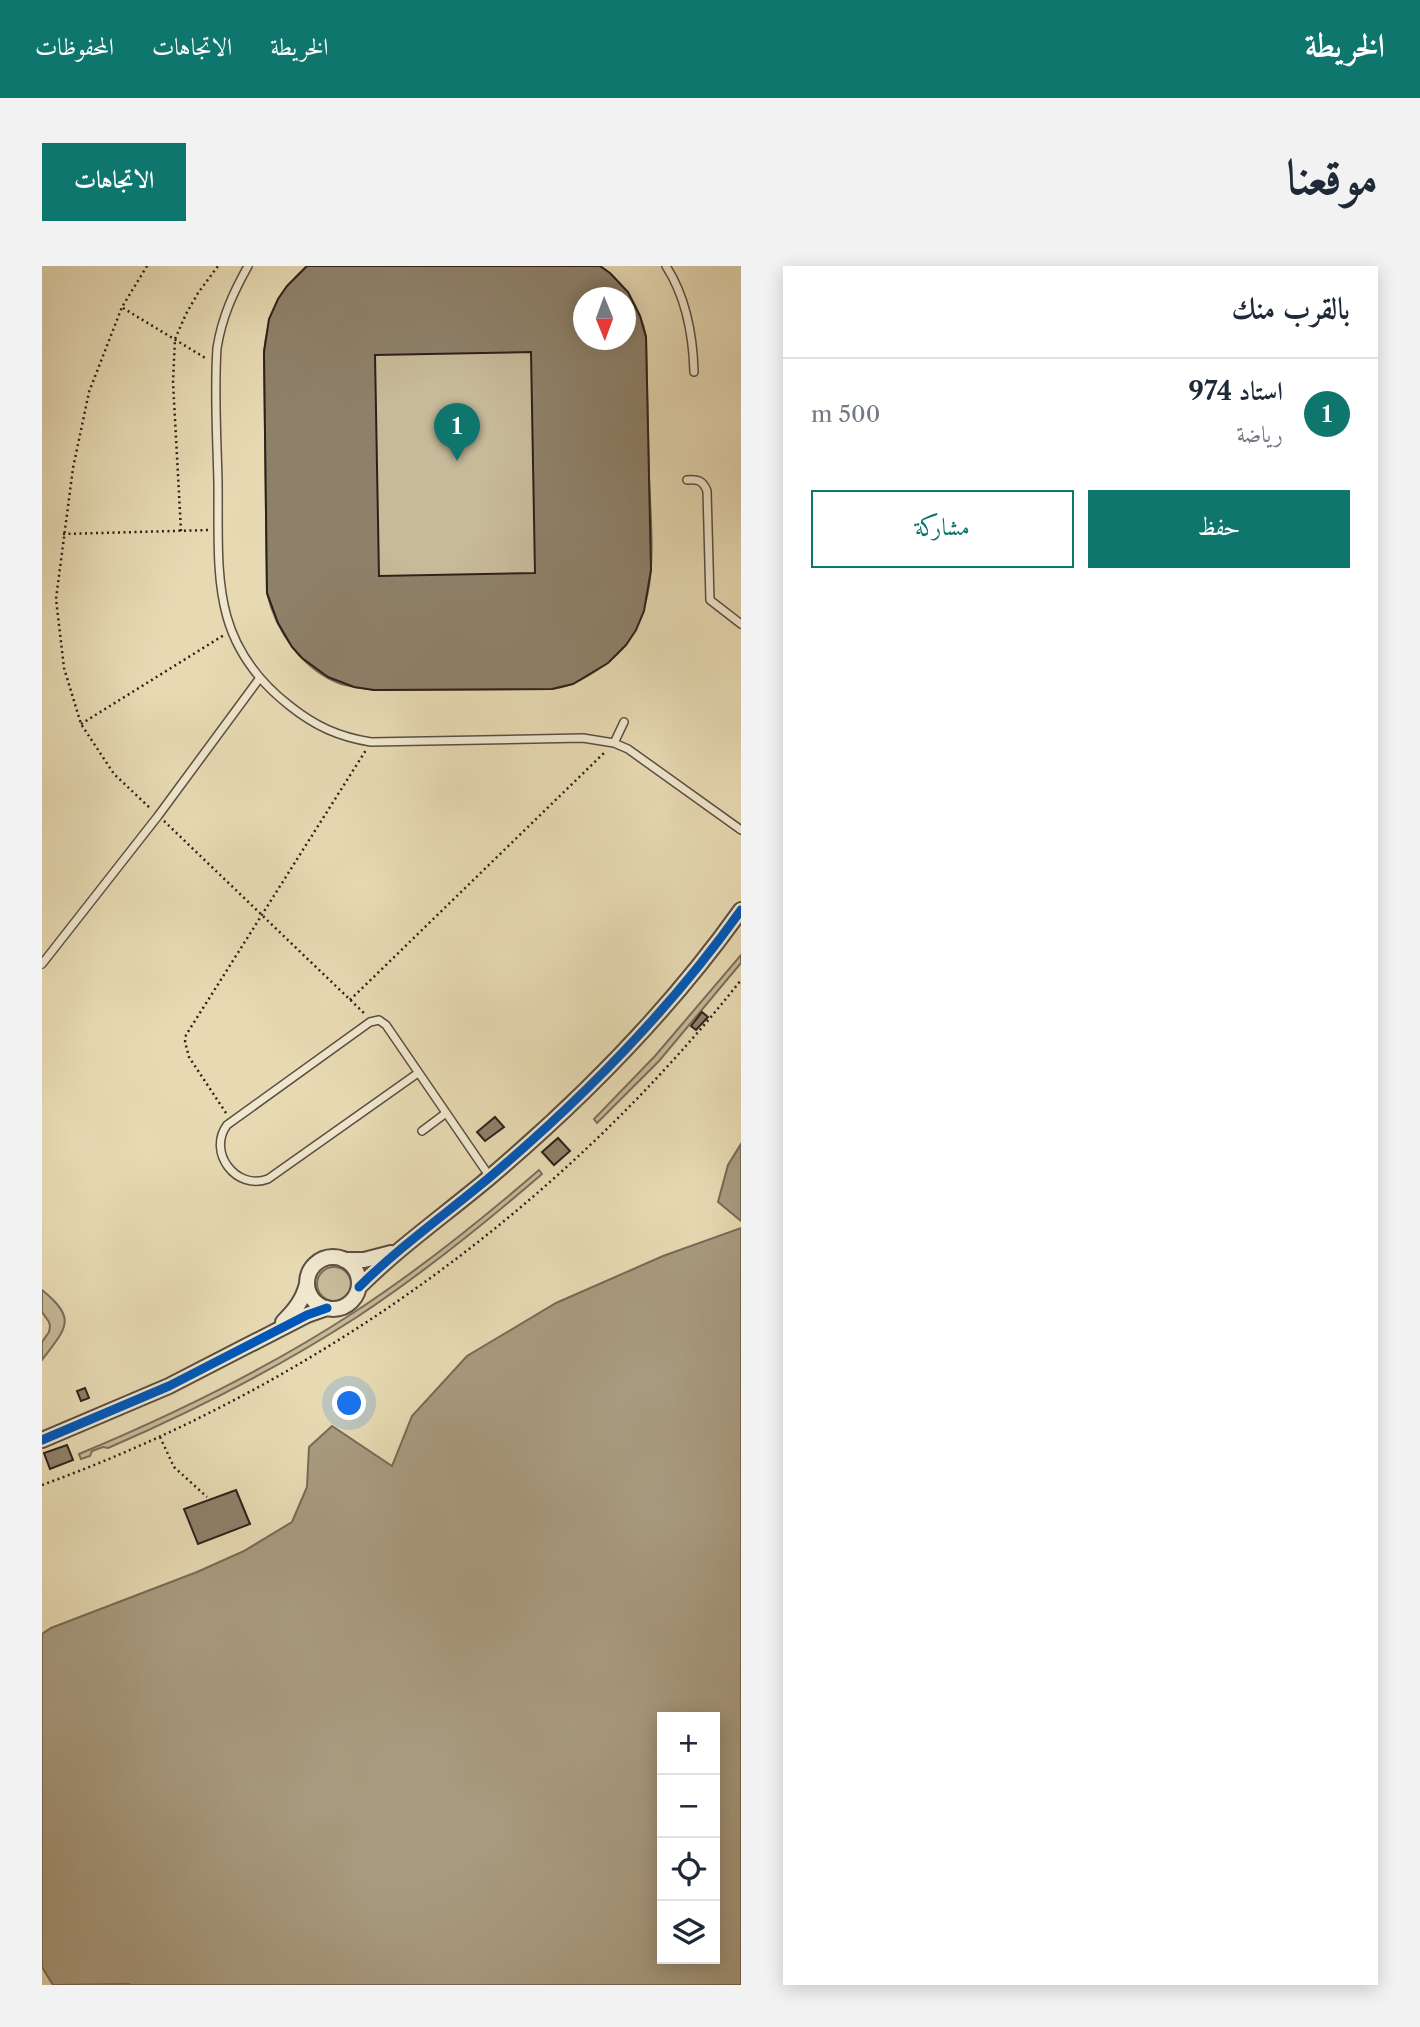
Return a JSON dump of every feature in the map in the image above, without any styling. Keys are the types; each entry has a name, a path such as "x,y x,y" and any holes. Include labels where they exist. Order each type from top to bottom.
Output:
{"street":[{"path":"42,1440 170,1386 307,1315 351,1302 359,1287 399,1250 569,1107 630,1046 718,942 741,910"},
{"path":"274,1331 304,1296 313,1267 319,1261 327,1258 364,1260 399,1250"},
{"path":"344,1259 356,1270 359,1287"},
{"path":"307,1282 312,1299 327,1308"}],"lane":[{"path":"248,266 220,327 216,365 218,530 220,589 230,632 259,679 281,699 320,727 350,739 372,742 583,738 614,743 640,755 741,830"},
{"path":"666,266 677,287 689,325 694,372"},
{"path":"687,480 704,483 707,491 710,600 741,624"},
{"path":"42,964 158,816 259,679"},
{"path":"614,743 624,722"},
{"path":"418,1073 274,1176 261,1182 240,1178 227,1167 223,1159 220,1145 227,1125 370,1022 379,1020 386,1025 489,1177"},
{"path":"422,1131 446,1113"}],"path":[{"path":"147,266 122,307 89,392 73,468 56,599 64,668 82,724 114,774 366,1014 370,1022"},
{"path":"181,531 173,382 175,339 192,304 218,266"},
{"path":"122,307 216,365"},
{"path":"63,534 218,530"},
{"path":"82,724 230,632"},
{"path":"232,1122 189,1057 185,1042 189,1027 372,742"},
{"path":"350,1000 614,743"},
{"path":"42,1485 160,1437 250,1392 342,1338 425,1282 481,1240 549,1182 627,1108 697,1035 741,980"},
{"path":"160,1437 174,1467 208,1497"}],"shaded area":[{"path":"307,266 600,266 623,287 573,287 573,350 636,350 636,308 646,337 652,555 650,581 645,606 635,630 621,650 600,668 577,682 552,689 374,690 341,684 327,678 293,648 277,622 267,593 264,352 272,315 290,284"},
{"path":"741,955 741,963 659,1061 597,1123 594,1119 655,1056"},
{"path":"741,1144 741,1221 718,1202 728,1165"},
{"path":"539,1170 542,1174 475,1230 357,1317 297,1354 204,1404 108,1448 92,1451 90,1456 81,1459 79,1454 220,1390 353,1313 449,1244"},
{"path":"741,1228 741,1985 53,1985 42,1967 42,1634 51,1628 244,1551 292,1522 307,1487 309,1447 332,1426 392,1466 412,1416 467,1356 556,1303 663,1256"},
{"path":"334,1267 346,1272 351,1284 346,1296 334,1301 322,1296 317,1284 322,1272"},
{"path":"42,1290 61,1309 64,1324 57,1340 42,1360 42,1342 50,1326 42,1312"}],"building":[{"path":"307,266 600,266 623,287 573,287 573,350 636,350 636,308 646,337 651,570 644,611 636,630 608,663 573,684 552,689 374,690 354,687 328,677 292,647 278,623 267,593 264,352 269,319 278,299","holes":["531,352 535,573 379,576 375,355"]},
{"path":"702,1012 708,1017 696,1030 691,1026"},
{"path":"495,1117 504,1127 485,1141 477,1132"},
{"path":"558,1138 570,1151 554,1165 542,1152"},
{"path":"85,1388 89,1398 81,1401 77,1391"},
{"path":"67,1445 73,1460 50,1469 44,1453"},
{"path":"236,1490 250,1524 198,1544 184,1509"}],"cycle path":[{"path":"359,1287 406,1244 525,1147 592,1084 685,983 741,910"},
{"path":"42,1440 169,1386 307,1315 327,1308"}],"place":[{"name":"استاد 974","path":"457,461"}]}
